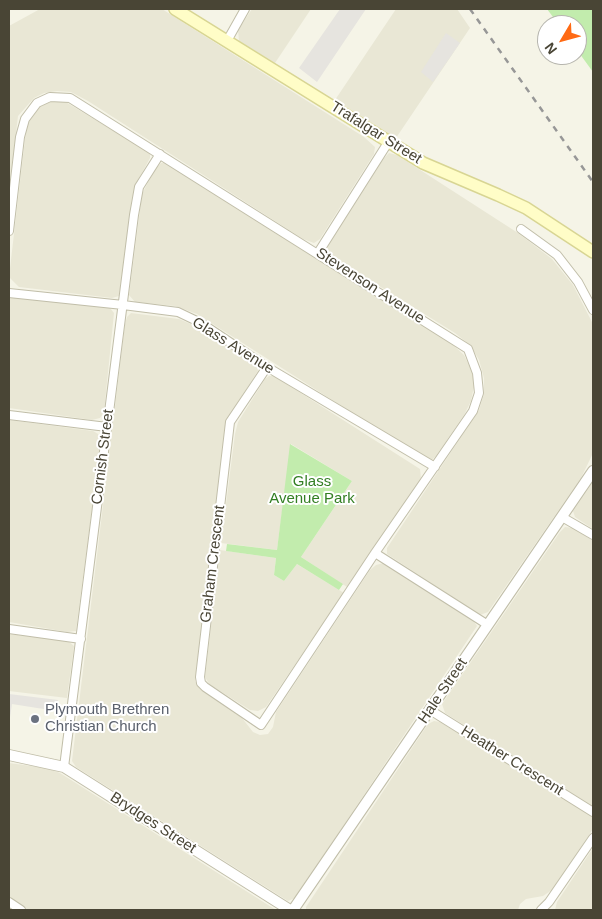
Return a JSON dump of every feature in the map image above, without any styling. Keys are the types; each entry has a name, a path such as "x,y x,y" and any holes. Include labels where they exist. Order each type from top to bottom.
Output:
{"main road":[{"name":"Trafalgar Street","path":"175,9 423,163 526,208 590,249"}],"street":[{"path":"227,41 245,9"},
{"name":"Stevenson Avenue","path":"9,231 20,137 25,119 37,103 50,97 70,98 318,252 468,349 477,373 479,392 473,411 375,553 271,711"},
{"name":"Stevenson Avenue","path":"318,252 389,141"},
{"name":"Cornish Street","path":"64,767 139,188 160,154"},
{"path":"521,229 557,255 578,282 593,310"},
{"name":"Glass Avenue","path":"9,293 178,312 201,323 267,367 435,467"},
{"name":"Graham Crescent","path":"267,367 230,422 200,677 201,683 205,687 261,725 271,711"},
{"path":"9,415 107,427"},
{"name":"Hale Street","path":"291,910 593,471"},
{"path":"562,517 593,535"},
{"path":"375,553 488,625"},
{"path":"9,629 81,639"},
{"name":"Heather Crescent","path":"430,710 593,812"},
{"name":"Brydges Street","path":"9,755 64,767 291,910"},
{"path":"541,910 549,902 593,838"},
{"path":"9,902 20,910"}],"shaded area":[{"path":"40,9 162,9 364,137 375,147 374,154 320,239 314,243 303,239 88,101 71,92 57,91 44,93 34,98 18,116 9,192 9,26"},
{"path":"252,9 311,9 275,63 239,41 238,30"},
{"path":"340,9 366,9 317,82 299,68"},
{"path":"396,9 457,9 470,28 396,138 335,100"},
{"path":"446,33 460,43 433,82 421,72"},
{"path":"52,101 64,101 150,153 150,158 137,182 132,198 119,296 112,298 19,287 9,277 26,130 30,119 40,107"},
{"path":"389,153 397,155 518,233 552,259 573,285 593,324 593,453 581,478 488,612 480,615 387,554 387,548 479,410 484,394 484,378 479,360 471,346 455,333 334,258 328,251 328,245 383,159"},
{"path":"161,163 167,163 452,344 464,355 472,371 474,386 471,401 464,415 432,460 425,459 197,314 175,306 135,302 129,295 142,194 155,169"},
{"path":"9,298 101,306 110,308 114,313 104,412 100,418 92,420 9,408"},
{"path":"131,313 179,319 200,328 256,364 258,371 229,416 225,431 195,681 199,688 242,718 253,732 260,735 268,734 273,727 276,712 370,570 376,565 384,563 473,620 477,626 295,898 288,901 76,767 72,761 125,324 127,317"},
{"path":"269,376 274,376 420,469 421,480 347,587 301,557 352,481 291,444 277,550 221,543 238,422 265,379"},
{"path":"9,420 93,431 100,435 76,631 67,632 9,622"},
{"path":"593,482 593,529 575,517 573,511"},
{"path":"565,527 573,528 593,541 593,807 445,713 442,704"},
{"path":"220,550 276,558 274,575 284,581 297,564 344,593 266,707 258,711 250,710 209,684 205,677"},
{"path":"9,634 68,641 74,646 67,698 9,691"},
{"path":"9,694 58,700 56,711 12,704 9,724"},
{"path":"434,721 440,722 590,814 593,818 593,829 552,890 543,896 526,899 520,904 518,910 306,910 306,907 428,724"},
{"path":"9,763 46,768 60,773 276,910 27,910 9,899"},
{"path":"593,848 593,910 555,910 557,902"}],"green space":[{"path":"547,9 593,9 593,72 587,64 587,15 552,15"},
{"name":"Glass Avenue Park","path":"290,444 352,481 301,557 343,584 339,590 297,564 284,581 274,575 276,558 226,551 227,544 277,550"}],"railway":[{"path":"470,9 593,182"}],"place":[{"name":"Plymouth Brethren Christian Church","path":"35,719"}]}
